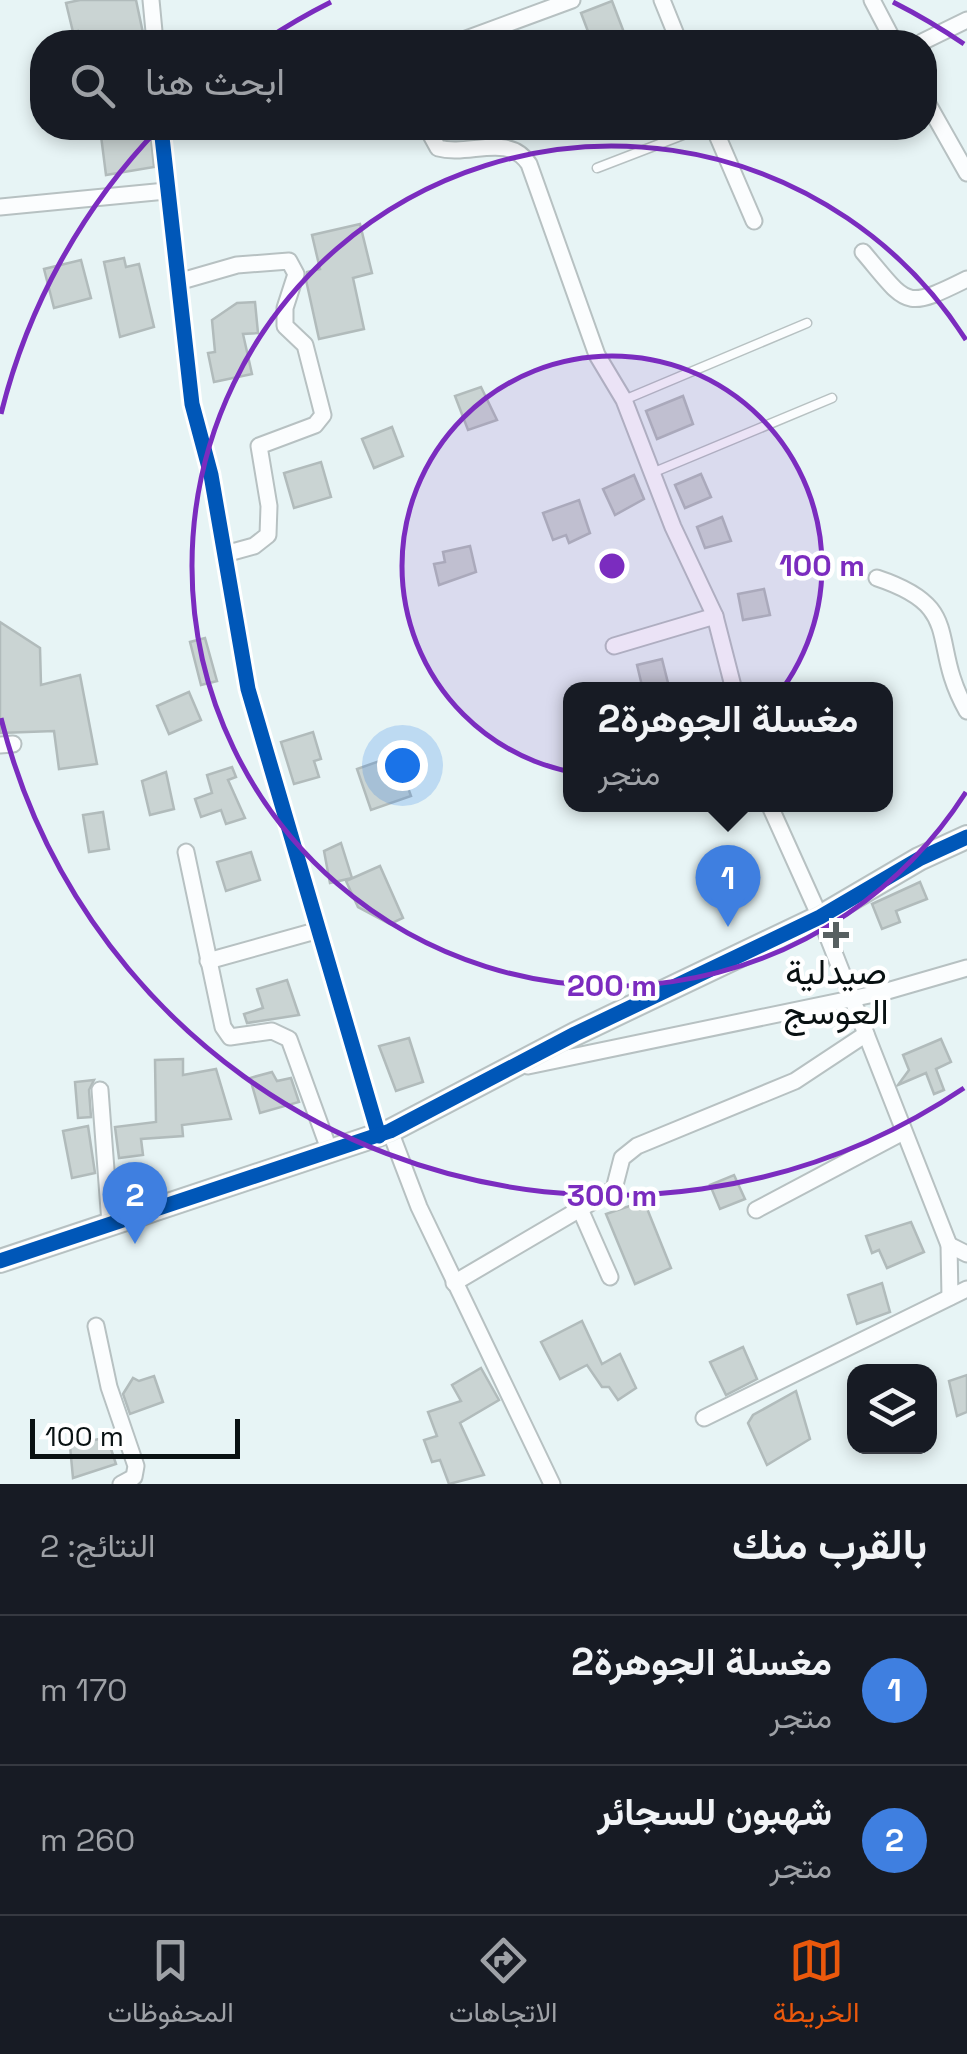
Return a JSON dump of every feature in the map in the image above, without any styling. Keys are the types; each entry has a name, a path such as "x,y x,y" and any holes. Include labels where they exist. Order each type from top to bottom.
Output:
{"street":[{"path":"151,0 153,30"},
{"path":"491,30 572,0"},
{"path":"662,0 674,30"},
{"path":"872,0 888,30"},
{"path":"937,35 967,20"},
{"path":"937,120 967,173"},
{"path":"162,140 192,404 211,476 248,690 385,1134 552,1484"},
{"path":"434,140 438,148 506,147 521,152 598,355 624,400 715,616 732,682"},
{"path":"719,140 754,222"},
{"path":"0,207 166,190"},
{"path":"864,252 899,294 910,300 922,301 967,279"},
{"path":"178,282 236,265 289,261 296,274 285,308 285,326 305,346 322,400 323,415 315,426 259,446 268,535 254,546 225,554"},
{"path":"877,578 922,595 946,623 952,684 967,711"},
{"path":"614,646 715,616"},
{"path":"774,812 820,917 949,1245 950,1297"},
{"path":"0,1261 385,1134 519,1068 575,1034 820,917 967,837"},
{"path":"186,852 226,1034 235,1037 272,1031 281,1033 294,1046 330,1152"},
{"path":"208,961 319,930"},
{"path":"519,1068 852,997 967,968"},
{"path":"454,1283 617,1185 622,1158 638,1146 795,1082 866,1034"},
{"path":"100,1090 110,1223"},
{"path":"756,1210 902,1132"},
{"path":"580,1209 610,1277"},
{"path":"949,1245 967,1254"},
{"path":"704,1418 967,1289"},
{"path":"96,1326 110,1387 136,1466 134,1477 121,1484"}],"lane":[{"path":"597,168 670,140"},
{"path":"624,400 807,322"},
{"path":"652,474 832,398"}],"building":[{"path":"136,0 142,30 73,30 66,3"},
{"path":"612,1 623,30 587,30 581,13"},
{"path":"102,140 151,140 154,167 106,175"},
{"path":"360,224 372,273 353,278 364,329 319,339 306,280 307,272 320,269 312,235"},
{"path":"124,258 126,267 139,264 154,327 120,337 104,262"},
{"path":"81,260 91,298 54,308 44,269"},
{"path":"255,302 258,333 243,334 252,374 214,382 208,353 215,352 212,320 237,303"},
{"path":"481,387 497,420 468,430 455,396"},
{"path":"683,396 693,424 657,439 646,411"},
{"path":"392,427 403,456 374,468 362,439"},
{"path":"321,462 331,497 294,508 284,473"},
{"path":"701,474 711,497 685,508 675,485"},
{"path":"634,475 644,499 615,515 603,489"},
{"path":"579,500 590,533 569,543 566,535 553,540 543,513"},
{"path":"722,517 731,541 705,548 697,527"},
{"path":"470,546 476,572 439,585 434,564 445,562 443,552"},
{"path":"764,589 770,615 743,620 738,594"},
{"path":"0,622 40,648 41,685 80,675 97,764 59,769 54,731 0,733"},
{"path":"205,638 217,681 201,685 190,642"},
{"path":"662,659 668,682 641,682 637,665"},
{"path":"189,692 201,720 169,734 157,706"},
{"path":"313,732 321,759 314,761 319,777 294,784 281,742"},
{"path":"388,758 392,771 401,768 411,796 371,810 357,769"},
{"path":"232,767 236,777 228,780 245,818 226,824 221,810 201,817 195,799 212,793 207,775"},
{"path":"166,772 174,809 150,815 142,781"},
{"path":"103,812 109,849 89,852 83,815"},
{"path":"341,843 352,878 330,883 324,851"},
{"path":"251,852 260,880 226,891 217,862"},
{"path":"380,866 403,918 390,924 358,907 346,881"},
{"path":"920,882 927,899 896,911 900,922 882,929 872,904"},
{"path":"287,980 299,1015 247,1023 244,1014 263,1008 257,989"},
{"path":"409,1038 423,1082 396,1091 379,1046"},
{"path":"941,1039 951,1062 936,1069 944,1090 934,1094 926,1073 898,1085 909,1070 903,1055"},
{"path":"183,1059 183,1075 216,1069 231,1119 182,1125 183,1136 141,1139 143,1155 119,1158 115,1127 156,1122 155,1060"},
{"path":"272,1072 277,1081 291,1078 299,1102 260,1113 250,1078"},
{"path":"94,1080 89,1090 91,1117 78,1118 75,1082"},
{"path":"88,1126 95,1173 72,1178 63,1131"},
{"path":"734,1175 745,1199 720,1209 710,1185"},
{"path":"644,1201 671,1268 635,1284 606,1214"},
{"path":"911,1222 924,1252 887,1268 879,1250 872,1253 866,1236"},
{"path":"882,1283 890,1312 857,1324 848,1295"},
{"path":"582,1321 602,1364 620,1354 636,1388 618,1400 609,1387 602,1387 587,1365 560,1379 541,1342"},
{"path":"743,1347 757,1379 726,1395 710,1362"},
{"path":"481,1368 499,1400 460,1423 484,1475 449,1484 440,1460 432,1462 424,1440 437,1436 428,1412 461,1401 452,1385"},
{"path":"967,1375 967,1412 957,1416 949,1381"},
{"path":"154,1376 163,1402 130,1414 123,1394 133,1378 139,1381"},
{"path":"796,1391 810,1439 767,1465 748,1423 753,1415"},
{"path":"107,1437 116,1464 73,1478 70,1446"}],"cycle path":[{"path":"162,140 192,404 211,475 248,689 379,1136"},
{"path":"0,1261 390,1131 575,1034 820,917 919,859 967,837"}],"place":[{"name":"مغسلة الجوهرة2","path":"728,927"},
{"name":"صيدلية العوسج","path":"836,935"},
{"name":"شهبون للسجائر","path":"135,1244"}]}
